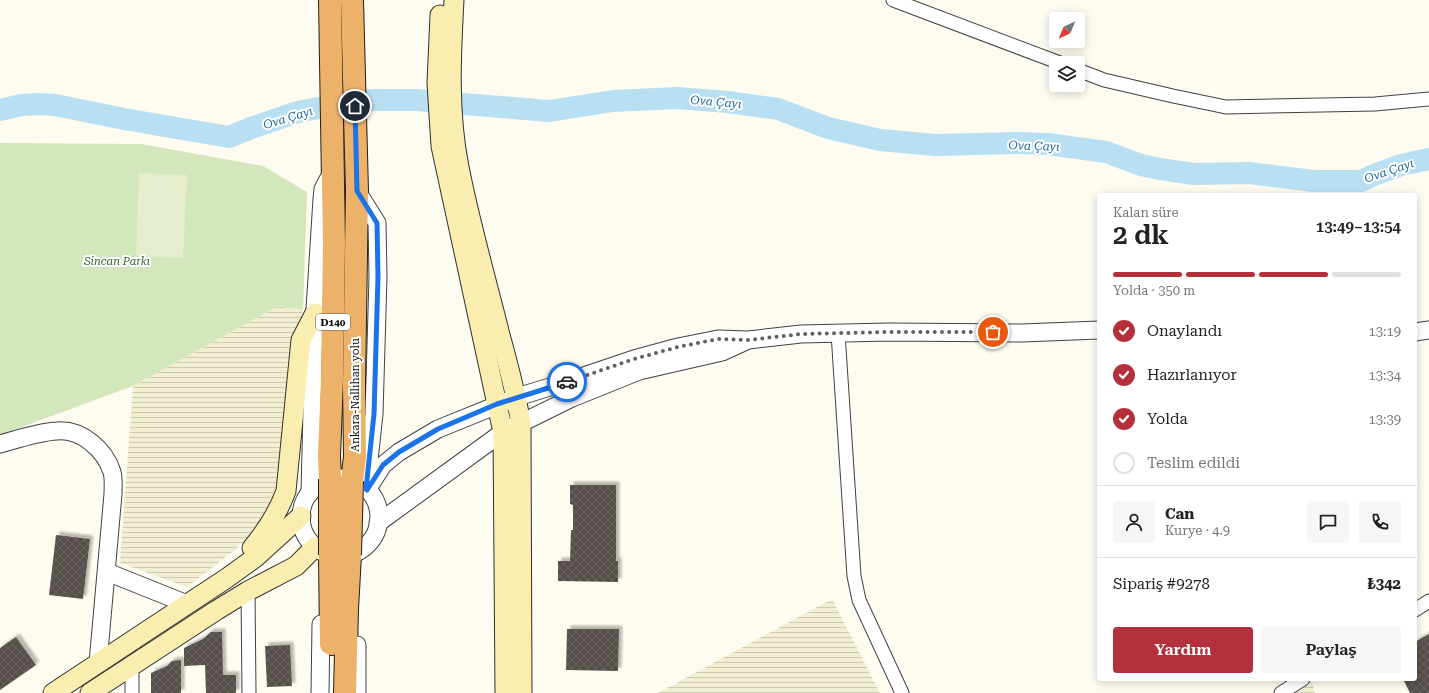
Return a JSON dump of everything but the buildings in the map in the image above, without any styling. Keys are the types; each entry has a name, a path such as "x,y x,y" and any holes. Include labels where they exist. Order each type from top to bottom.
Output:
{"highway":[{"name":"Ankara-Nallıhan yolu","path":"330,8 334,243 329,456 335,552 347,609 345,693"},
{"name":"Ankara-Nallıhan yolu","path":"331,693 331,570 335,552 362,486 355,457 354,383 357,191 353,8"},
{"path":"329,456 331,460 337,464 344,465 352,462 355,457"}],"main road":[{"path":"441,0 437,83 442,146 503,432 505,693"},
{"path":"454,0 451,80 453,116 459,166 482,263 517,397 521,424 522,693"},
{"path":"227,578 267,530 281,505 286,491 300,340 315,314"},
{"path":"53,693 227,578 256,557 301,516"},
{"path":"90,693 248,591 296,566 335,552"}],"street":[{"path":"893,0 1049,59"},
{"path":"1085,73 1104,80 1226,107 1375,104 1429,99"},
{"path":"310,493 315,314 322,199 323,189 333,167"},
{"path":"357,191 377,223 378,277 374,414 362,486"},
{"path":"362,486 383,465 399,452 438,429 517,397 634,359 678,347 718,339 748,340 801,334 889,332 1022,333 1097,330"},
{"path":"1417,332 1429,330"},
{"path":"838,333 854,576 859,600 902,693"},
{"path":"378,523 503,432 572,398 639,372 722,352 748,340"},
{"path":"0,444 24,437 58,431 69,432 82,436 97,447 106,459 112,474 113,494 98,663"},
{"path":"333,479 347,479 362,486 372,495 378,508 378,523 374,536 370,542 335,552 309,541 302,525 301,516 304,504 310,493 320,484 333,479"},
{"path":"320,693 335,552"},
{"path":"335,552 357,625 357,693"},
{"path":"107,572 187,604"},
{"path":"248,591 249,693"},
{"path":"1417,609 1429,601"},
{"path":"132,665 132,693"},
{"path":"1281,693 1300,681"}],"shaded area":[{"path":"278,306 303,310 288,476 267,518 236,549 187,587 120,563 133,386"},
{"path":"832,599 880,693 658,693"},
{"path":"1312,682 1315,693 1296,693"}],"green space":[{"name":"Sincan Parkı","path":"0,143 141,144 263,166 307,192 303,310 278,306 133,386 0,435"},
{"path":"139,173 187,175 183,258 136,256"}],"waterway":[{"name":"Ova Çayı","path":"0,110 21,105 55,105 124,119 229,137 298,112 368,100 416,100 549,111 613,101 677,98 728,102 778,109 828,128 880,140 935,145 1019,143 1048,144 1106,152 1141,165 1194,174 1249,173 1314,181 1361,181 1401,165 1429,159"}],"way so far":[{"path":"567,382 634,359 678,347 718,339 748,340 801,334 993,332"}],"route":[{"path":"355,106 357,191 377,223 378,277 374,414 366,489 367,490 383,465 399,452 438,429 497,404 567,382"}]}
